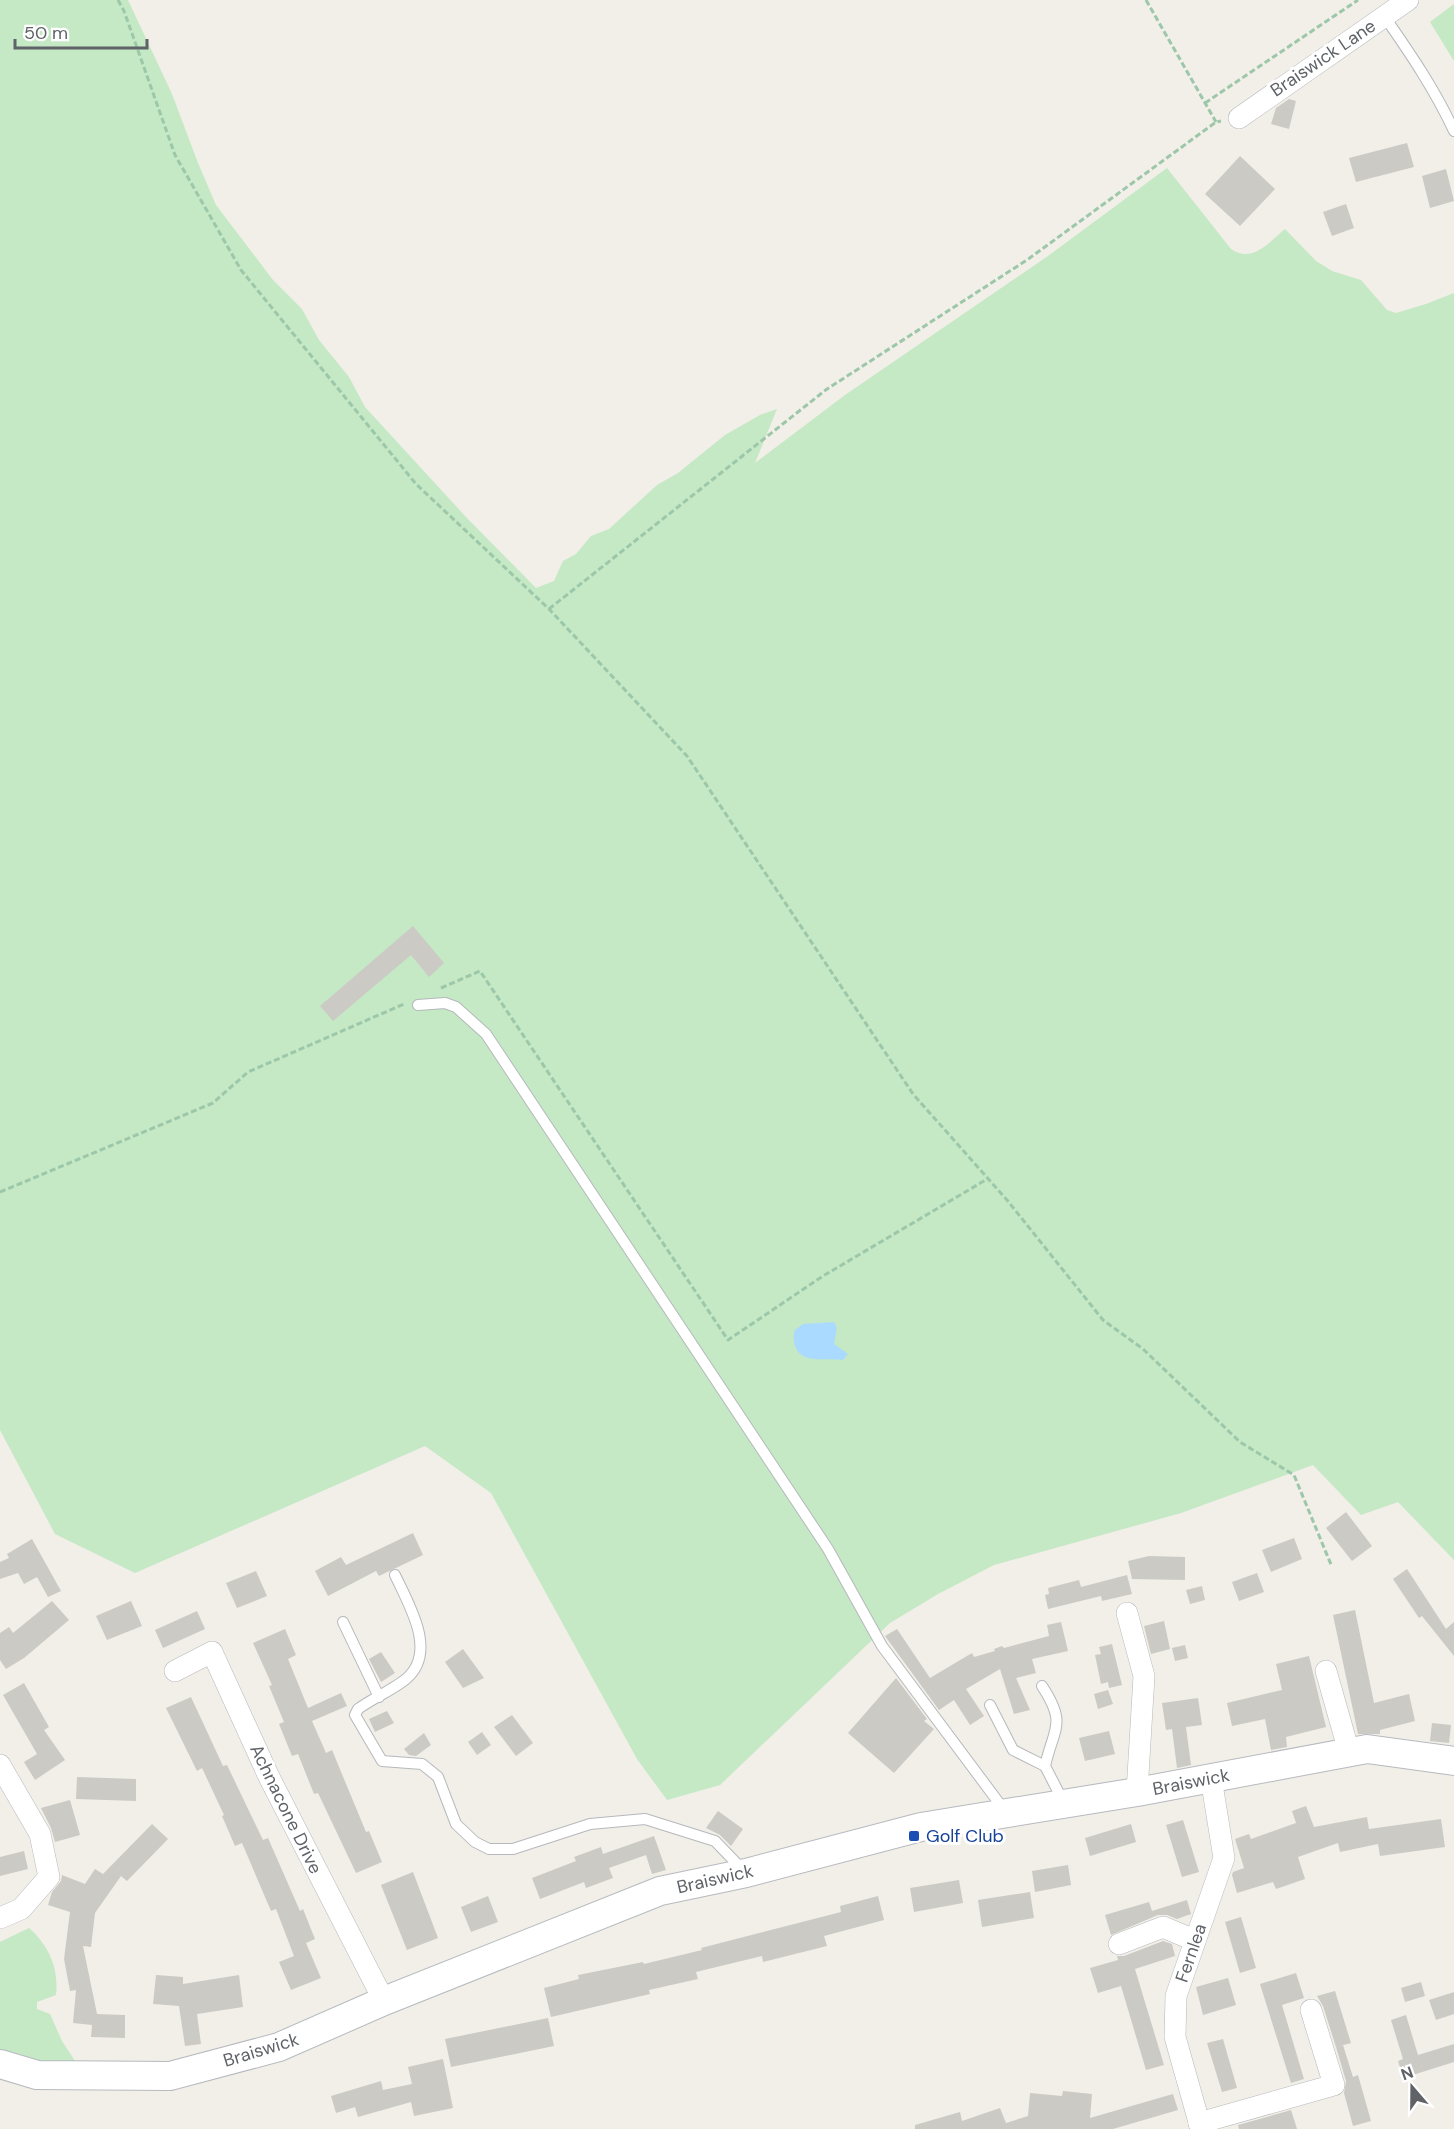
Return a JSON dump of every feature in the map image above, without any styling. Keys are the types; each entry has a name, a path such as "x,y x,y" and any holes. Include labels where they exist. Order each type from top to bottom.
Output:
{"main road":[{"name":"Braiswick","path":"0,2064 37,2075 170,2076 279,2047 384,2001 660,1891 746,1873 911,1829 1137,1792 1367,1749 1454,1761"}],"street":[{"name":"Braiswick Lane","path":"1239,118 1408,0"},
{"path":"1126,1613 1144,1676 1137,1792"},
{"name":"Achnacone Drive","path":"175,1671 212,1652 269,1777 384,2001"},
{"path":"1326,1671 1349,1752"},
{"path":"0,1765 40,1834 50,1876 21,1909 0,1918"},
{"name":"Fernlea","path":"1200,2126 1175,2037 1176,1996 1224,1858 1212,1778"},
{"path":"1119,1944 1163,1927 1194,1940"},
{"path":"1200,2126 1334,2085 1311,2010"}],"lane":[{"path":"1384,16 1408,49 1454,131"},
{"path":"418,1005 445,1003 456,1007 486,1034 828,1549 882,1646 1007,1813"},
{"path":"395,1575 417,1626 421,1653 414,1671 396,1686 358,1709 355,1715 382,1761 422,1764 438,1777 456,1824 475,1842 489,1849 513,1849 590,1824 645,1819 715,1841 746,1873"},
{"path":"343,1622 379,1697"},
{"path":"1042,1686 1053,1703 1058,1720 1045,1766"},
{"path":"990,1705 1013,1750 1045,1766 1064,1803"}],"path":[{"path":"118,0 124,11 175,154 241,270 416,484 549,609 687,756 913,1095 989,1178 1103,1320 1143,1349 1240,1442 1294,1475 1332,1568"},
{"path":"1146,0 1216,122"},
{"path":"1205,103 1358,0"},
{"path":"549,609 827,388 1026,260 1216,122 1239,118"},
{"path":"438,989 480,971 728,1340 823,1275 989,1178"},
{"path":"0,1192 213,1103 248,1072 406,1003"}],"green space":[{"path":"0,0 128,0 172,94 216,205 273,280 302,309 319,340 349,377 365,407 466,517 536,588 554,581 563,561 576,554 591,536 609,529 657,485 678,473 725,435 760,415 777,409 755,463 845,395 1048,256 1167,168 1231,249 1239,253 1253,253 1260,250 1285,229 1316,261 1332,271 1361,280 1387,310 1396,313 1454,293 1454,1560 1398,1502 1361,1515 1313,1465 1181,1513 994,1565 938,1594 890,1623 720,1785 667,1800 637,1759 491,1493 425,1446 135,1573 55,1534 0,1430"},
{"path":"1454,4 1454,61 1430,22"},
{"path":"29,1928 42,1942 51,1958 57,1985 56,1995 37,2002 37,2009 50,2014 62,2041 75,2061 25,2063 0,2059 0,1942"}],"water":[{"path":"834,1322 837,1328 834,1344 848,1354 843,1360 808,1358 797,1350 794,1331 803,1324"}],"building":[{"path":"1289,99 1296,101 1289,129 1271,124 1276,108"},
{"path":"1407,143 1414,167 1356,182 1349,158"},
{"path":"1240,156 1275,189 1240,226 1205,194"},
{"path":"1446,169 1454,201 1430,208 1422,176"},
{"path":"1346,204 1354,228 1332,236 1323,212"},
{"path":"413,926 444,963 429,977 411,955 333,1021 320,1006"},
{"path":"1346,1512 1372,1546 1352,1561 1326,1528"},
{"path":"413,1533 423,1555 379,1576 376,1571 328,1596 315,1571 341,1557 346,1565"},
{"path":"1294,1538 1302,1559 1271,1572 1262,1550"},
{"path":"32,1539 61,1591 48,1597 37,1577 24,1584 18,1573 0,1579 0,1562 9,1558 7,1554"},
{"path":"1149,1556 1185,1557 1185,1580 1132,1579 1128,1561"},
{"path":"1407,1569 1446,1629 1454,1622 1454,1656 1422,1616 1419,1618 1393,1579"},
{"path":"256,1571 267,1596 237,1608 226,1583"},
{"path":"1257,1573 1264,1592 1239,1601 1232,1582"},
{"path":"1127,1575 1132,1594 1102,1601 1101,1596 1048,1609 1045,1595 1049,1594 1048,1588 1079,1580 1081,1587"},
{"path":"1202,1586 1205,1600 1190,1604 1186,1590"},
{"path":"52,1601 69,1620 24,1658 6,1669 0,1660 0,1633 9,1627 13,1633"},
{"path":"131,1601 142,1626 107,1640 96,1616"},
{"path":"1355,1610 1374,1703 1409,1694 1415,1721 1380,1730 1380,1734 1358,1734 1333,1615"},
{"path":"197,1611 205,1629 163,1648 155,1630"},
{"path":"1164,1621 1170,1649 1151,1654 1144,1626"},
{"path":"1061,1622 1068,1651 1032,1659 1036,1673 1016,1678 1030,1710 1014,1714 1000,1669 966,1689 984,1716 970,1725 954,1700 939,1710 885,1636 897,1629 930,1678 972,1653 974,1657 995,1651 994,1649 1002,1646 1004,1648 1049,1636 1047,1625"},
{"path":"285,1629 296,1655 288,1659 308,1708 341,1693 347,1706 312,1721 326,1753 332,1750 366,1832 369,1831 382,1862 356,1873 318,1793 314,1794 298,1754 292,1756 279,1724 284,1722 269,1686 272,1685 253,1643"},
{"path":"1112,1644 1122,1685 1109,1688 1108,1682 1101,1684 1095,1655 1101,1654 1099,1647"},
{"path":"1185,1645 1188,1658 1175,1661 1172,1648"},
{"path":"463,1649 484,1678 463,1688 445,1662"},
{"path":"381,1652 395,1673 381,1682 369,1659"},
{"path":"1309,1656 1326,1727 1286,1737 1287,1747 1271,1750 1265,1719 1232,1726 1227,1703 1282,1690 1276,1664"},
{"path":"896,1678 927,1719 924,1721 934,1729 894,1773 848,1733"},
{"path":"24,1683 49,1727 44,1730 65,1760 35,1780 24,1762 37,1754 3,1695"},
{"path":"1108,1690 1113,1704 1098,1709 1094,1694"},
{"path":"191,1697 223,1766 227,1765 263,1840 268,1838 300,1911 303,1909 315,1939 306,1943 321,1978 291,1990 279,1962 294,1956 276,1909 271,1911 242,1843 235,1846 222,1816 224,1815 202,1768 197,1771 166,1708"},
{"path":"1198,1698 1202,1725 1186,1727 1191,1765 1177,1768 1172,1729 1166,1730 1162,1703"},
{"path":"387,1711 394,1723 375,1732 369,1719"},
{"path":"512,1715 533,1743 516,1756 494,1727"},
{"path":"1432,1723 1451,1725 1449,1743 1430,1741"},
{"path":"1109,1731 1115,1754 1085,1761 1079,1738"},
{"path":"482,1732 491,1745 477,1755 468,1742"},
{"path":"424,1733 431,1745 416,1756 409,1755 404,1749"},
{"path":"77,1777 136,1779 136,1801 76,1799"},
{"path":"70,1800 80,1835 55,1842 41,1808"},
{"path":"1306,1806 1314,1827 1367,1817 1369,1829 1441,1819 1445,1847 1380,1856 1378,1844 1340,1852 1338,1843 1298,1857 1305,1879 1276,1889 1273,1882 1237,1893 1232,1875 1233,1872 1244,1868 1235,1839 1249,1834 1251,1839 1296,1823 1292,1811"},
{"path":"718,1811 743,1829 731,1846 720,1835 706,1828"},
{"path":"1183,1820 1199,1872 1182,1877 1166,1825"},
{"path":"152,1824 168,1839 127,1881 121,1876 95,1913 91,1947 83,1946 97,2014 125,2015 125,2038 91,2037 92,2025 73,2023 76,1990 70,1991 64,1959 70,1912 48,1905 52,1892 61,1881 62,1875 85,1884 95,1869 103,1874"},
{"path":"1131,1824 1136,1842 1090,1856 1085,1838"},
{"path":"654,1836 666,1870 652,1874 646,1855 609,1868 613,1878 586,1888 584,1882 540,1899 532,1878 576,1861 574,1857 601,1847 603,1854"},
{"path":"24,1851 28,1869 0,1876 0,1857"},
{"path":"1068,1865 1071,1885 1035,1892 1032,1871"},
{"path":"413,1872 438,1938 407,1950 381,1885"},
{"path":"959,1880 963,1903 914,1912 910,1888"},
{"path":"1030,1892 1034,1918 982,1927 978,1900"},
{"path":"488,1896 498,1922 471,1932 461,1907"},
{"path":"878,1896 884,1920 824,1936 827,1946 763,1962 762,1956 696,1972 698,1979 649,1990 650,1994 551,2017 544,1988 579,1979 578,1975 643,1962 644,1964 702,1950 701,1948 841,1912 840,1906"},
{"path":"1187,1900 1191,1914 1177,1919 1167,1915 1158,1915 1111,1935 1105,1915 1149,1902 1152,1911"},
{"path":"1241,1917 1256,1968 1240,1973 1225,1922"},
{"path":"1163,1941 1172,1944 1175,1956 1135,1969 1164,2065 1146,2070 1121,1986 1098,1993 1090,1968 1118,1960 1117,1956 1124,1956"},
{"path":"1296,1973 1304,1998 1282,2005 1304,2079 1291,2083 1260,1984"},
{"path":"156,1975 183,1977 183,1984 239,1975 243,2007 197,2014 201,2044 185,2046 179,2006 153,2004"},
{"path":"1228,1978 1236,2005 1203,2015 1196,1987"},
{"path":"1421,1982 1425,1996 1405,2002 1401,1988"},
{"path":"1335,1991 1351,2043 1336,2047 1323,2006 1317,1996"},
{"path":"1454,1992 1454,2014 1436,2020 1429,2000"},
{"path":"1406,2015 1418,2055 1454,2044 1454,2062 1403,2078 1398,2061 1403,2059 1391,2020"},
{"path":"548,2018 554,2046 451,2067 445,2039"},
{"path":"1223,2039 1237,2088 1222,2092 1207,2043"},
{"path":"1343,2045 1353,2077 1358,2075 1371,2121 1353,2126 1344,2093 1346,2081 1336,2047"},
{"path":"443,2059 453,2108 414,2116 411,2102 358,2117 355,2107 336,2113 331,2096 381,2081 383,2090 412,2084 408,2067"},
{"path":"1063,2091 1092,2094 1090,2118 1173,2094 1178,2110 1113,2129 915,2129 915,2125 960,2112 962,2121 1000,2108 1006,2123 1028,2116 1030,2093 1062,2096"},
{"path":"1291,2110 1297,2129 1239,2129 1238,2125"}],"place":[{"name":"Golf Club","path":"914,1836"}]}
